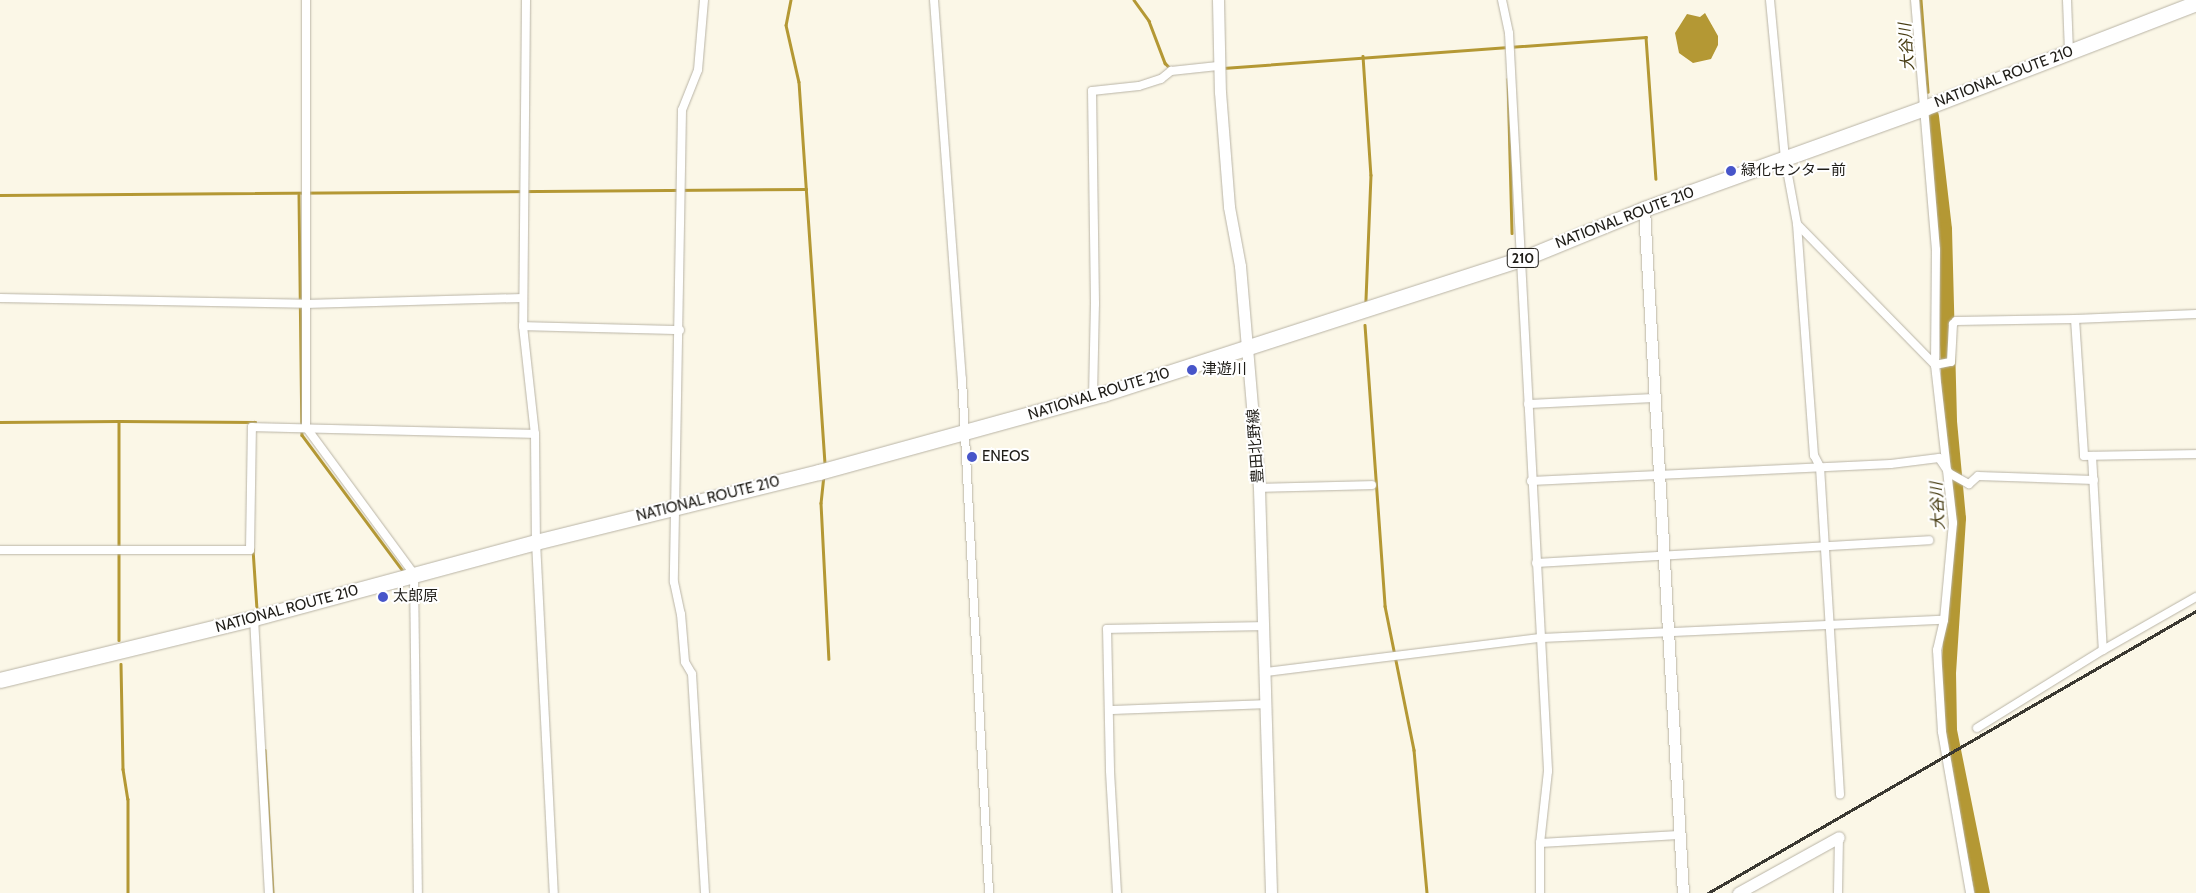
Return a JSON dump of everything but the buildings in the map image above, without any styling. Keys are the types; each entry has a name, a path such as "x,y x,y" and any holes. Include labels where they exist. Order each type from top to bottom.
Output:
{"highway":[{"name":"NATIONAL ROUTE 210","path":"0,680 254,618 536,542 819,472 1093,397 1522,259 1644,208 1924,108 2196,3"}],"main road":[{"name":"豊田北野線","path":"1218,0 1218,66 1229,207 1240,266 1259,488 1266,672 1265,704 1271,893"},
{"path":"1644,208 1683,893"},
{"path":"1738,893 1839,837"}],"street":[{"path":"306,0 306,427 414,574 418,893"},
{"path":"526,0 522,298 523,326 535,434 536,542 554,893"},
{"path":"704,0 698,70 682,110 680,330 674,582 682,614 685,662 692,674 705,893"},
{"path":"934,0 965,433 989,893"},
{"path":"1502,0 1509,33 1522,259 1531,481 1548,771 1540,843 1540,893"},
{"path":"1770,0 1785,159 1797,224 1814,455 1820,467 1840,794"},
{"path":"1915,0 1936,250 1936,365 1953,523 1944,620 1936,650 1942,732 1970,893"},
{"path":"2067,0 2069,51"},
{"path":"1093,397 1095,304 1092,91 1139,86 1161,79 1171,71 1218,66"},
{"path":"1797,224 1936,365"},
{"path":"0,298 305,304 522,298"},
{"path":"1936,365 1950,362 1953,324 1956,321 2196,314"},
{"path":"2075,319 2084,456 2196,454"},
{"path":"523,326 680,330"},
{"path":"1528,404 1655,398"},
{"path":"0,550 250,550 252,427 535,434"},
{"path":"1943,437 1939,458 1949,473 1968,484 1978,476 2094,480"},
{"path":"2092,456 2103,650"},
{"path":"1531,481 1820,467 1939,458"},
{"path":"1259,488 1372,485"},
{"path":"1536,563 1929,540"},
{"path":"1977,728 2103,650 2196,597"},
{"path":"254,618 269,893"},
{"path":"1266,672 1540,638 1944,620"},
{"path":"1117,893 1110,770 1108,629 1264,626"},
{"path":"1110,710 1265,704"},
{"path":"1540,843 1679,835"},
{"path":"1838,893 1839,837"}],"shaded area":[{"path":"1705,13 1718,36 1718,45 1711,59 1693,63 1679,53 1675,33 1687,14 1700,17"}],"waterway":[{"path":"791,0 786,25 799,82 825,465"},
{"path":"1134,0 1149,21 1165,63 1171,69"},
{"name":"大谷川","path":"1921,0 1928,92"},
{"path":"1223,68 1646,37 1656,179"},
{"path":"1363,56 1371,175 1366,302"},
{"path":"1508,79 1512,233"},
{"name":"大谷川","path":"1931,116 1944,229 1949,421 1958,518 1948,672 1949,730 1982,893"},
{"path":"0,195 806,189"},
{"path":"299,195 302,435 403,571"},
{"path":"1365,325 1385,606 1414,750 1427,893"},
{"path":"119,421 255,422 254,426"},
{"path":"0,422 119,421 119,640"},
{"path":"824,475 821,503 829,659"},
{"path":"253,549 257,610"},
{"path":"121,664 123,769 128,799 128,893"},
{"path":"265,750 273,893"}],"railway":[{"path":"1708,893 2196,611"}],"place":[{"name":"緑化センター前","path":"1731,171"},
{"name":"津遊川","path":"1192,370"},
{"name":"ENEOS","path":"972,457"},
{"name":"太郎原","path":"383,597"}]}
